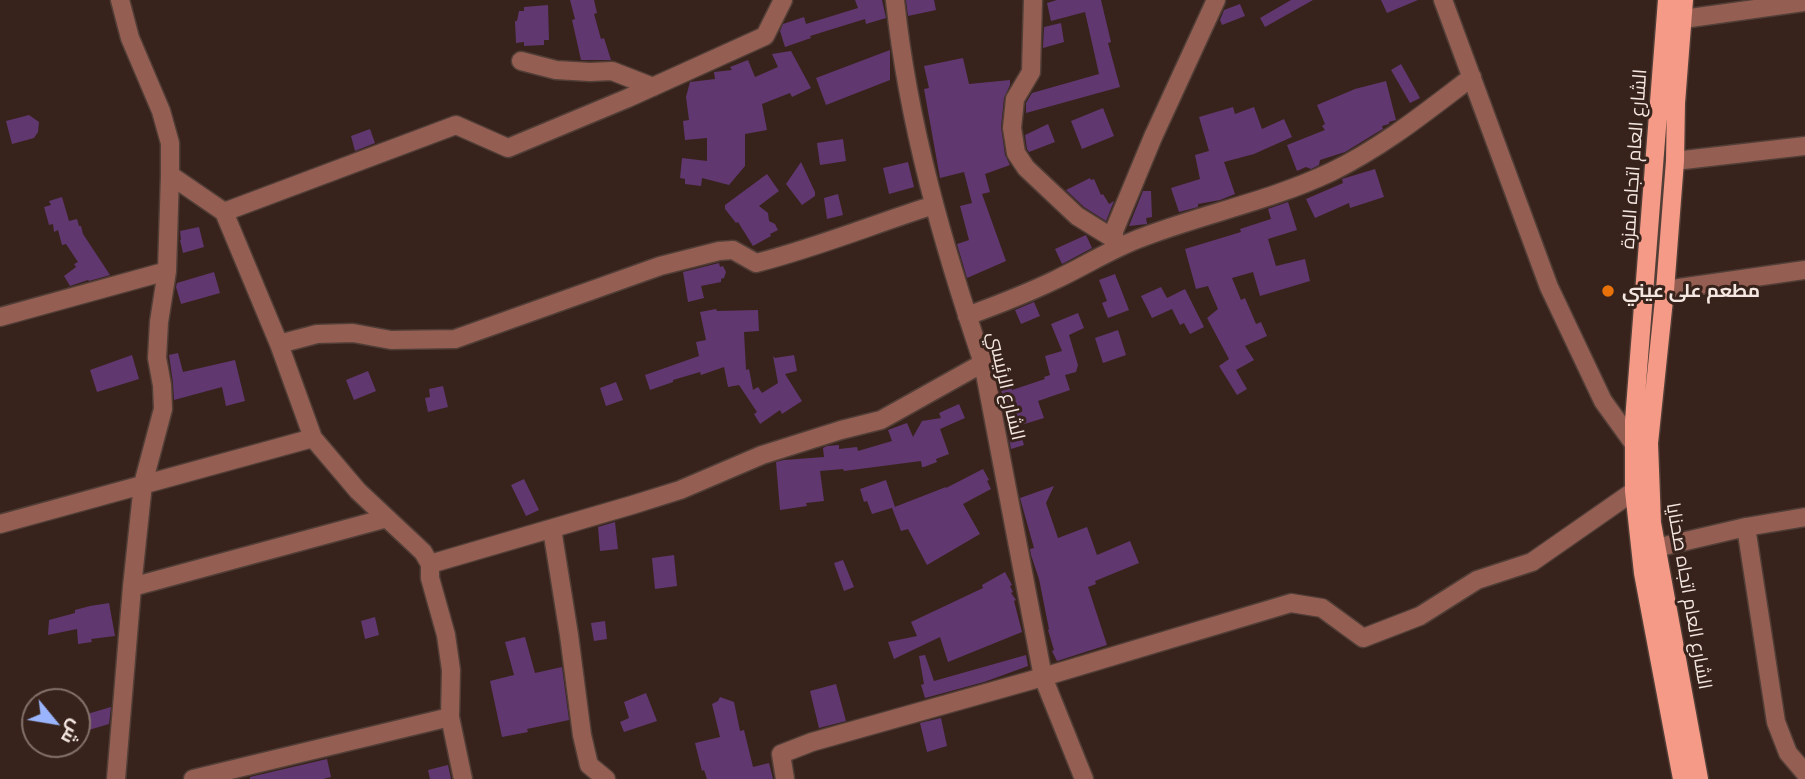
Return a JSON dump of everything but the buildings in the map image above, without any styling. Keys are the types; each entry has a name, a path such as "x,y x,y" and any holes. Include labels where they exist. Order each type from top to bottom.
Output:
{"main road":[{"name":"الشارع العام اتجاه المزة","path":"1667,0 1668,102 1634,421 1642,444 1634,491 1643,573 1682,779"},
{"name":"الشارع العام اتجاه صحنايا","path":"1684,0 1668,102 1675,161 1665,290 1642,444 1652,523 1699,779"}],"street":[{"path":"224,212 456,125 508,149 765,36 783,0"},
{"name":"الشارع الرئيسي","path":"895,0 901,52 926,176 983,363 1043,677 1084,779"},
{"path":"1033,0 1031,72 1015,99 1012,128 1016,153 1026,168 1077,216 1116,244"},
{"path":"1116,244 1114,231 1153,137 1216,0"},
{"path":"1443,0 1549,287 1603,401 1642,444"},
{"path":"116,779 143,484 163,409 157,358 159,322 167,271 170,175 170,144 161,111 130,38 122,1"},
{"path":"1683,19 1805,2"},
{"path":"521,61 556,70 612,71 653,87"},
{"path":"967,316 1025,294 1116,244 1275,195 1330,172 1400,132 1472,77"},
{"path":"1675,161 1805,146"},
{"path":"170,175 224,212 279,344 313,438 358,491 423,552 430,564 430,578 446,635 451,670 450,717 463,779"},
{"path":"279,344 317,334 353,333 391,340 455,339 660,266 733,250 756,263 798,252 934,205"},
{"path":"1665,290 1805,270"},
{"path":"0,317 167,271"},
{"path":"430,564 680,490 774,452 880,420 983,363"},
{"path":"0,524 313,438"},
{"path":"785,779 781,754 812,742 1291,603 1322,608 1363,638 1420,616 1477,580 1532,562 1634,491"},
{"path":"1657,548 1746,527 1805,517"},
{"path":"132,587 387,518"},
{"path":"1746,527 1776,722 1796,751 1805,773"},
{"path":"552,529 582,735 589,765 606,779"},
{"path":"192,779 450,717"}],"place":[{"name":"مطعم على عيني","path":"1608,291"}]}
